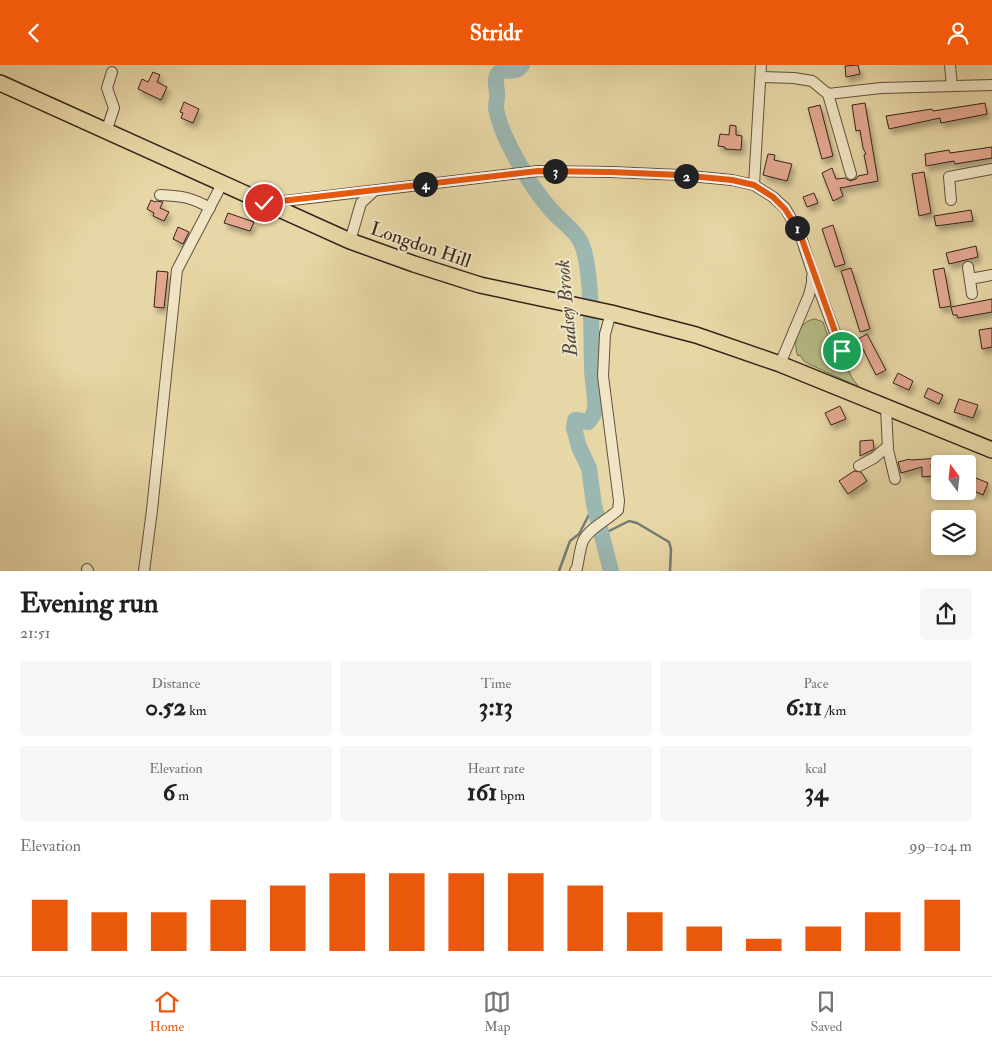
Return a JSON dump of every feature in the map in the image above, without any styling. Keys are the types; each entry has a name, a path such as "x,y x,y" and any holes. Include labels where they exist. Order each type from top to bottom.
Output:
{"highway":[{"name":"Longdon Hill","path":"0,83 350,241 480,285 608,312 679,330 780,364 992,450"}],"street":[{"path":"761,65 754,185 773,197 785,209 799,231 842,351"},
{"path":"950,65 952,86"},
{"path":"106,132 114,108 108,88 112,72"},
{"path":"761,77 794,78 812,81 828,94 850,173"},
{"path":"828,94 881,88 992,85"},
{"path":"951,200 949,177 992,169"},
{"name":"Longdon Hill","path":"264,203 538,171 680,175 732,180 754,185"},
{"path":"144,571 177,270 222,184"},
{"path":"350,241 362,203 374,191"},
{"name":"Longdon Hill","path":"347,194 359,211"},
{"path":"160,195 185,196 210,208"},
{"path":"968,267 972,294"},
{"path":"780,364 809,295 812,271"},
{"path":"970,279 992,275"},
{"path":"575,571 583,540 593,529 618,510 619,501 603,376 608,312"},
{"path":"886,407 888,446 895,479"},
{"path":"859,466 874,458 888,446"}],"green space":[{"path":"815,319 823,322 832,348 834,351 841,353 852,378 859,387 809,364 800,355 798,356 796,339 798,333 804,324"}],"building":[{"path":"858,65 860,74 846,77 845,66"},
{"path":"153,72 160,75 157,82 167,87 161,100 138,89 142,79 148,82"},
{"path":"184,102 199,109 193,123 181,118 183,113 180,112"},
{"path":"865,103 878,181 840,188 843,196 833,201 822,173 832,168 836,179 845,178 850,181 858,176 868,174 864,155 866,154 860,130 856,131 852,105"},
{"path":"985,103 987,114 941,123 940,118 889,129 886,116 932,109 933,111"},
{"path":"820,105 833,156 822,159 808,108"},
{"path":"730,125 736,126 736,135 742,136 741,150 725,149 725,147 718,146 720,134 729,135"},
{"path":"992,147 992,158 955,164 954,161 926,166 925,154 949,150 950,153"},
{"path":"768,154 775,155 774,160 792,164 787,181 763,175"},
{"path":"924,172 931,213 919,216 912,174"},
{"path":"814,193 818,203 807,207 803,197"},
{"path":"151,200 163,202 160,208 169,212 164,221 153,216 154,213 147,209"},
{"path":"971,210 973,221 936,226 934,216"},
{"path":"228,213 254,222 250,231 224,223"},
{"path":"833,225 845,264 835,267 822,229"},
{"path":"178,227 189,232 183,244 173,239"},
{"path":"976,246 978,257 949,264 946,253"},
{"path":"851,268 870,329 860,332 841,271"},
{"path":"944,268 951,306 940,308 933,270"},
{"path":"157,271 168,272 164,308 154,307"},
{"path":"992,299 992,312 958,318 957,315 953,315 951,307"},
{"path":"992,328 992,347 982,349 979,330"},
{"path":"867,334 886,370 876,375 858,339"},
{"path":"898,373 913,381 909,390 893,383"},
{"path":"928,388 943,395 939,404 924,397"},
{"path":"959,399 978,405 973,418 954,412"},
{"path":"840,406 846,419 831,425 825,413"},
{"path":"873,440 874,449 860,456 860,441"},
{"path":"931,459 931,476 922,477 922,467 901,473 898,462"},
{"path":"854,471 861,472 867,481 848,494 839,481"},
{"path":"976,478 988,483 983,495 976,492"}],"waterway":[{"name":"Badsey Brook","path":"522,65 520,68 512,71 500,71 496,77 496,108 504,134 518,163 544,201 576,235 584,249 589,282 595,409 593,416 588,422 575,420 574,428 579,447 589,468 594,505 611,571"},
{"path":"559,571 570,541 579,534 594,505"},
{"path":"601,535 629,521 637,523 669,542 671,549 670,571"}],"route":[{"path":"264,203 538,171 680,175 732,180 754,185 773,197 785,209 799,231 842,351"}]}
